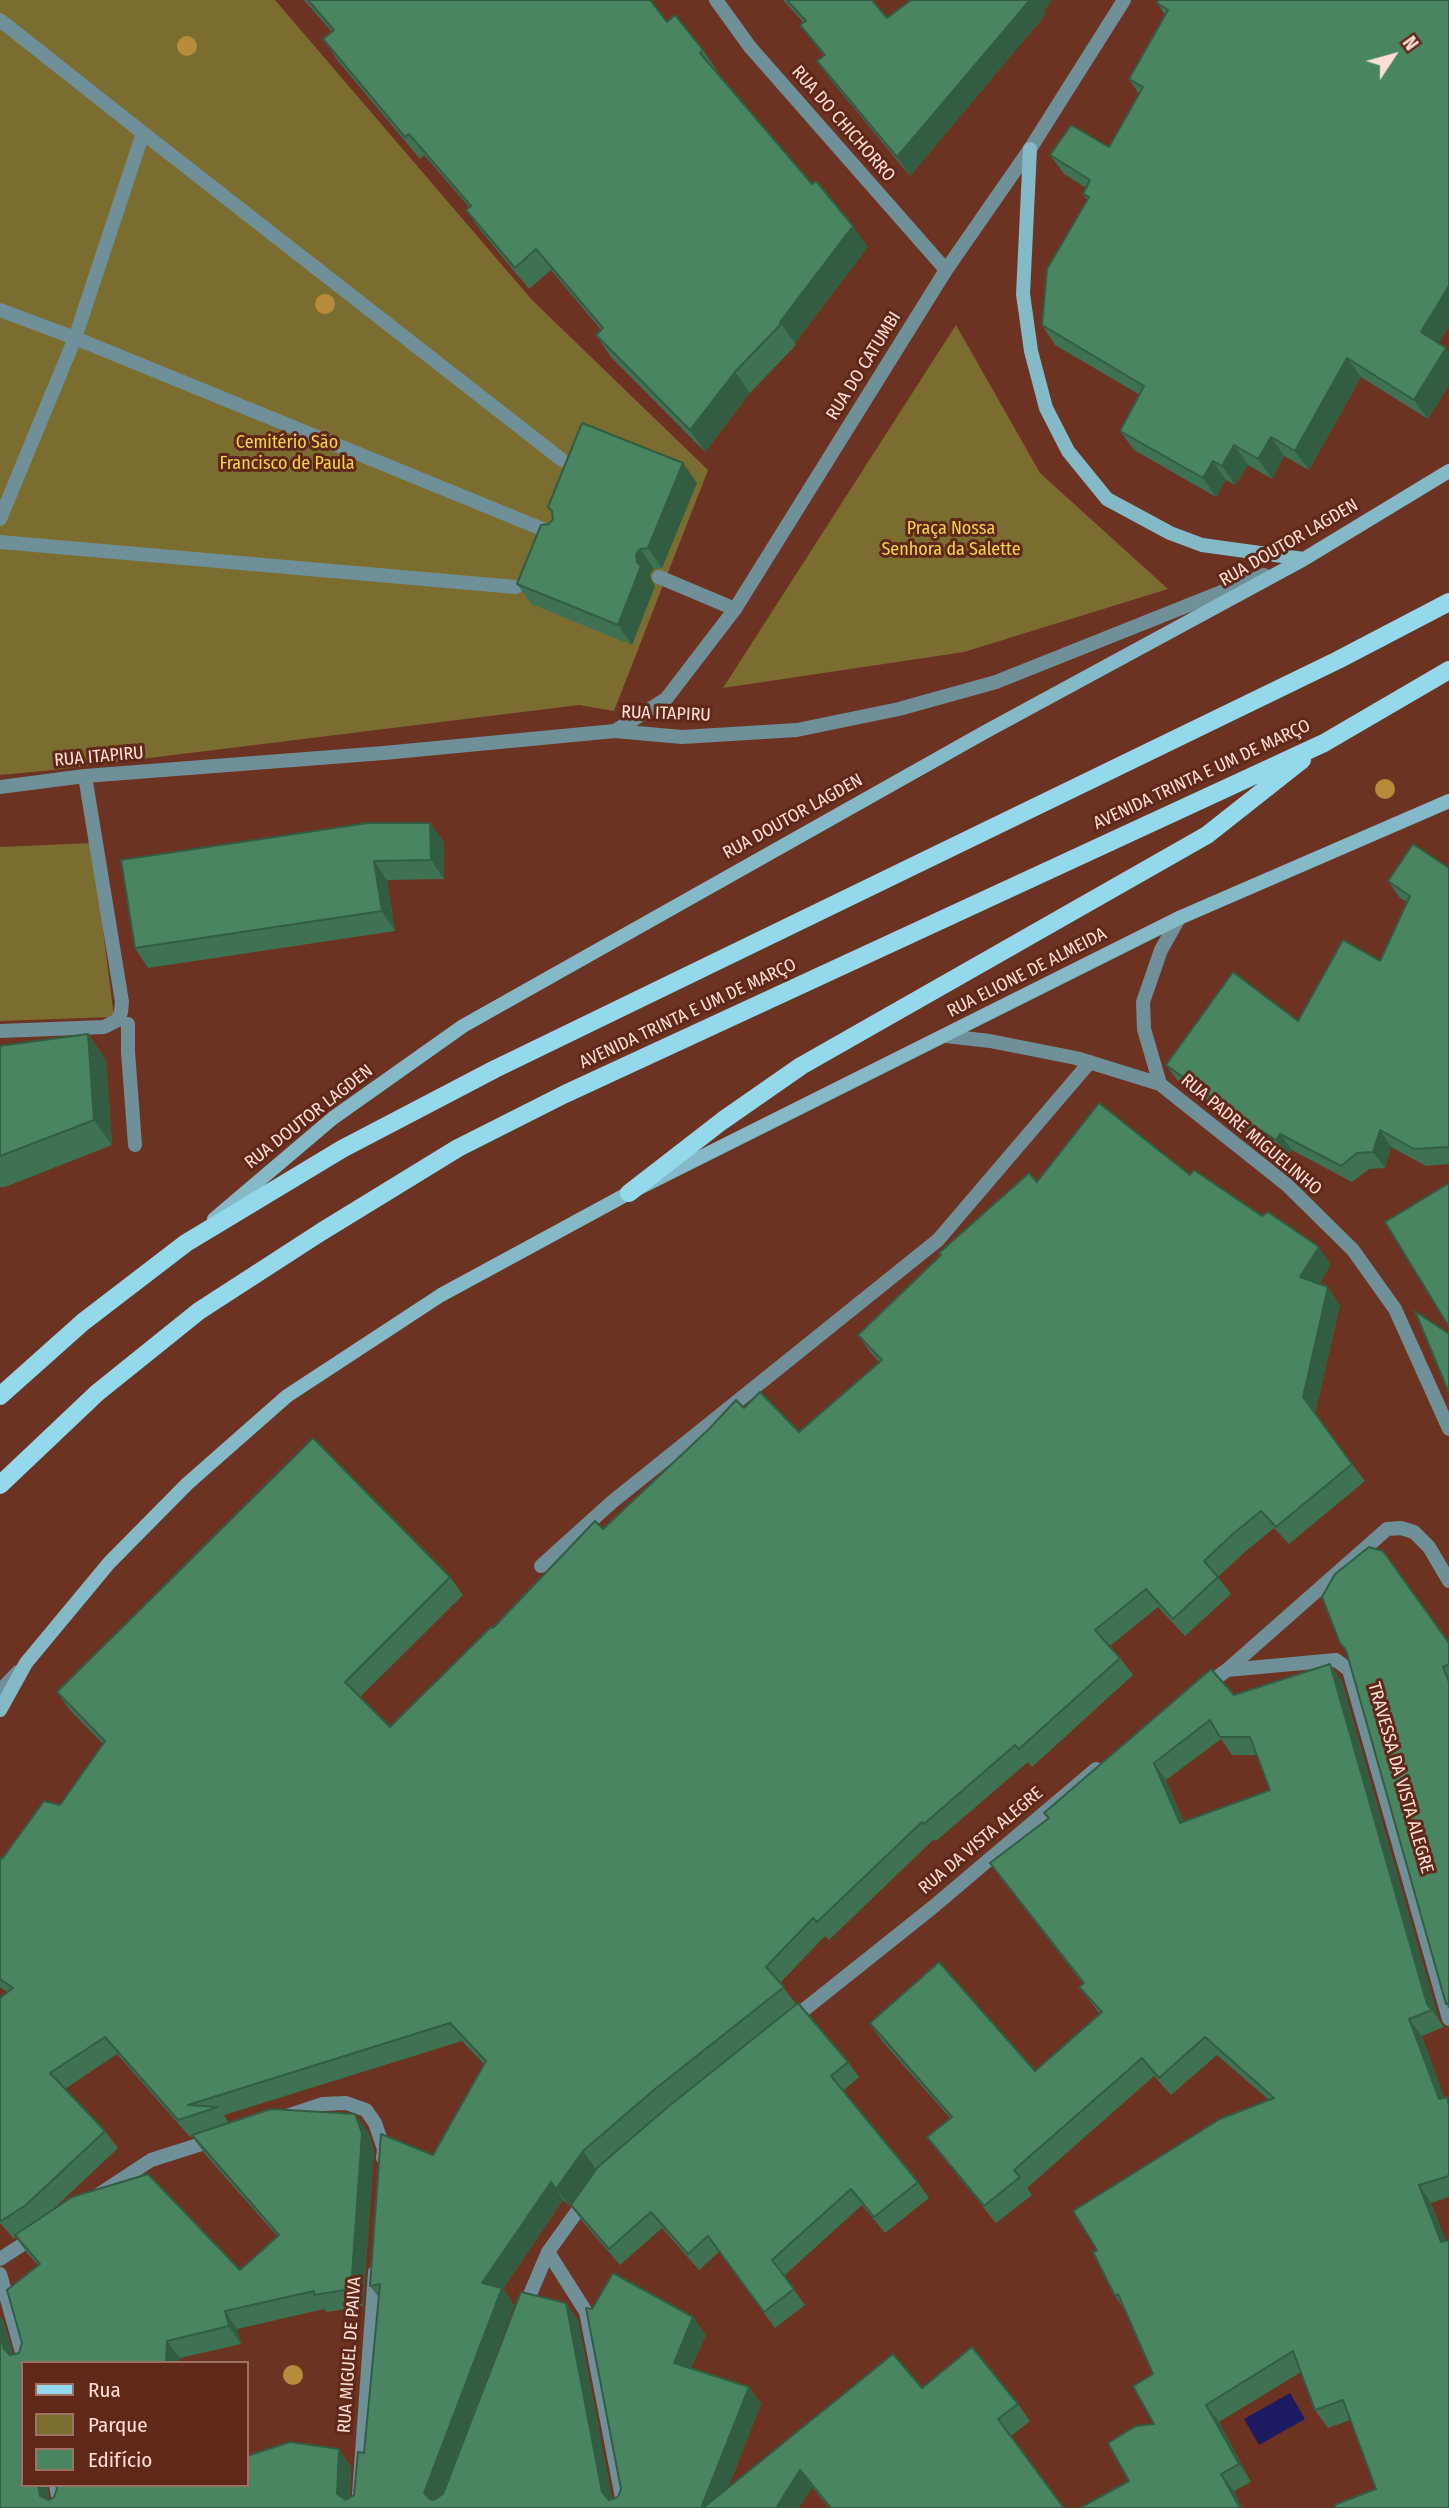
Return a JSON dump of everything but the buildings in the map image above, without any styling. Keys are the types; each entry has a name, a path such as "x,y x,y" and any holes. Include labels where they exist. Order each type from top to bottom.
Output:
{"main road":[{"path":"1030,149 1024,294 1031,351 1046,408 1068,450 1107,499 1170,533 1202,545 1304,559"},
{"name":"RUA DOUTOR LAGDEN","path":"186,1243 333,1118 463,1026 985,732 1304,559 1449,471"},
{"name":"AVENIDA TRINTA E UM DE MARÇO","path":"0,1396 83,1322 186,1243 342,1149 495,1069 1326,666 1449,602"},
{"name":"AVENIDA TRINTA E UM DE MARÇO","path":"0,1485 97,1392 199,1311 458,1148 565,1094 1324,743 1449,670"},
{"path":"0,1710 26,1663 109,1563 187,1484 287,1396 441,1295 629,1193 722,1121 802,1066 1207,835 1324,743"},
{"name":"RUA ELIONE DE ALMEIDA","path":"629,1193 1179,918 1449,802"}],"street":[{"name":"RUA DO CHICHORRO","path":"716,0 750,47 946,270"},
{"name":"RUA DO CATUMBI","path":"615,731 666,699 735,609 946,270 1030,149 1124,0"},
{"path":"0,20 562,460"},
{"path":"0,519 75,338 143,133"},
{"path":"0,310 75,338 558,536"},
{"path":"0,542 516,587"},
{"name":"RUA ITAPIRU","path":"0,787 85,776 384,753 615,731 682,737 797,730 899,709 996,682 1304,559"},
{"path":"659,577 735,609"},
{"path":"0,1031 104,1027 118,1020 121,1012 122,1002 85,776"},
{"name":"RUA PADRE MIGUELINHO","path":"1160,1084 1144,1028 1143,1002 1161,950 1179,918"},
{"path":"128,1024 135,1145"},
{"name":"RUA PADRE MIGUELINHO","path":"946,1036 1033,1049 1090,1062 1160,1084 1287,1185 1353,1250 1395,1310 1449,1429"},
{"path":"541,1566 612,1502 938,1240 1090,1062"},
{"path":"1196,1693 1227,1670 1387,1529 1401,1528 1414,1532 1429,1547 1449,1581"},
{"name":"TRAVESSA DA VISTA ALEGRE","path":"1227,1670 1336,1660 1349,1670 1449,2019"},
{"path":"0,1691 26,1663"},
{"name":"RUA DA VISTA ALEGRE","path":"782,2027 933,1907 1103,1763"},
{"path":"270,2122 323,2104 346,2103 366,2110 375,2123 384,2149 382,2177"},
{"path":"81,2206 150,2160 230,2134"},
{"path":"516,2327 548,2252 594,2187"},
{"path":"0,2259 46,2229"},
{"path":"548,2252 586,2312 624,2508"},
{"name":"RUA MIGUEL DE PAIVA","path":"358,2508 376,2259"},
{"path":"0,2274 24,2361"},
{"path":"56,2487 60,2508"}],"green space":[{"name":"Cemitério São Francisco de Paula","path":"0,0 275,0 532,300 708,470 614,711 579,705 0,775"},
{"name":"Praça Nossa Senhora da Salette","path":"956,325 1040,473 1168,589 964,652 723,688"},
{"path":"92,843 114,1017 0,1021 0,847"}],"shaded area":[{"path":"1290,2393 1305,2419 1259,2445 1244,2419"}]}
